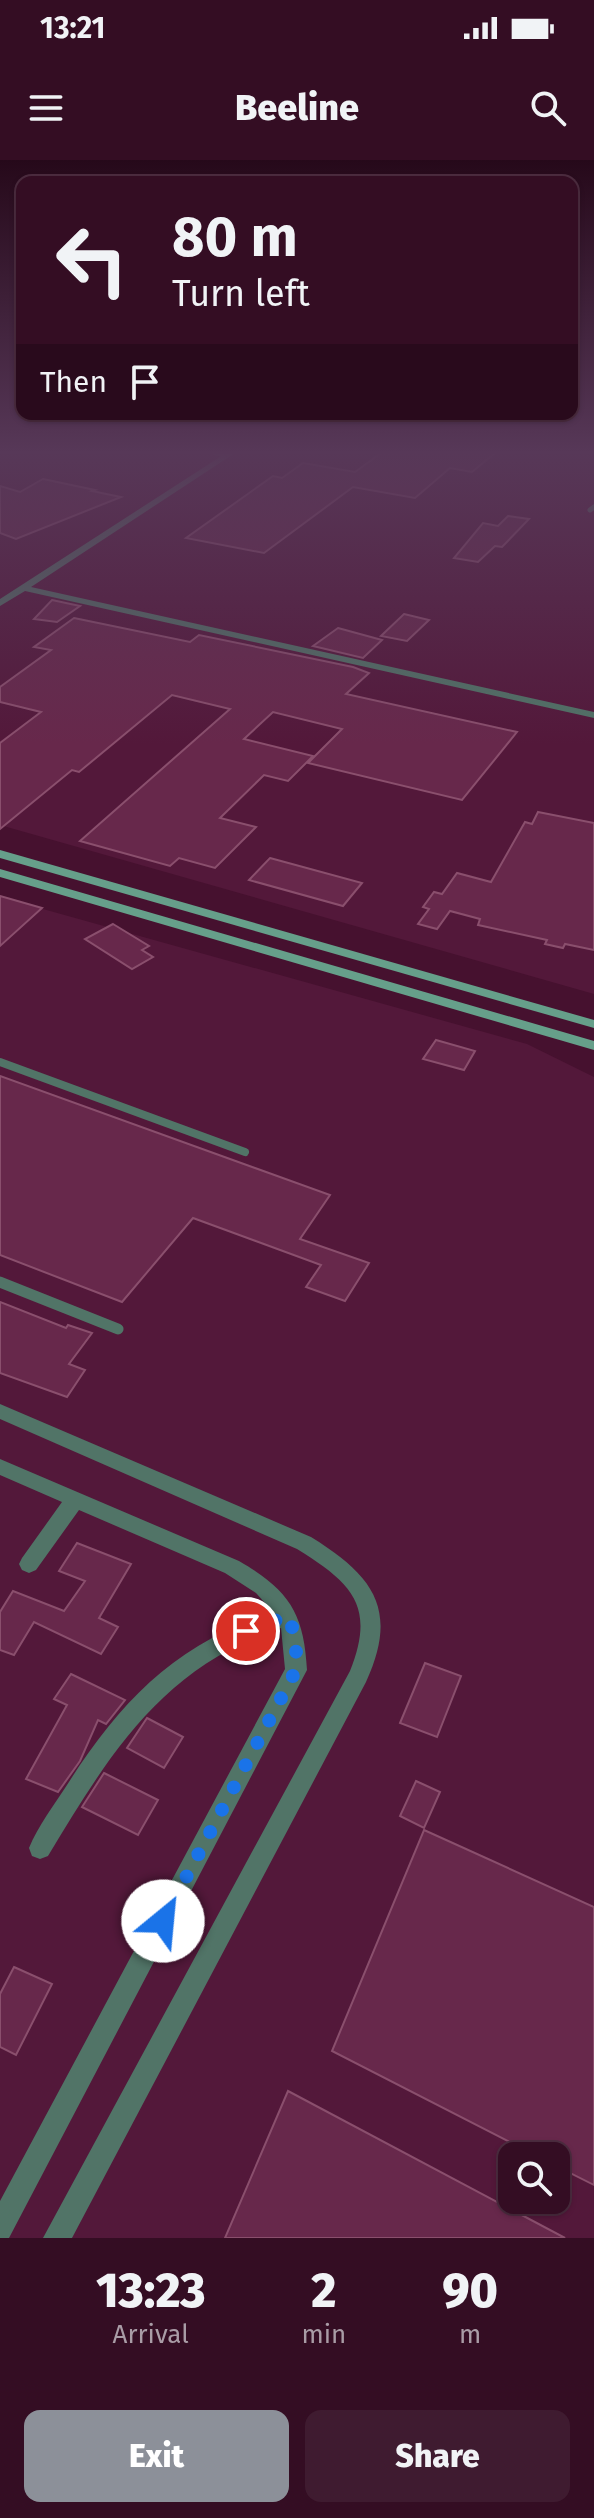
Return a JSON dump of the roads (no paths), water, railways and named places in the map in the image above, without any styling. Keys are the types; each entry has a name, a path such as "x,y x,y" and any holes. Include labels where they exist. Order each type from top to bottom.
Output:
{"street":[{"path":"0,603 81,550"},
{"path":"23,588 594,715"},
{"path":"0,854 594,1024"},
{"path":"0,873 594,1046"},
{"path":"0,1411 304,1543 340,1564 363,1593 372,1634 352,1689 57,2238"},
{"path":"0,1467 232,1567 262,1583 283,1604 296,1638 296,1670 0,2228"},
{"path":"29,1564 75,1500"},
{"path":"40,1848 82,1780 155,1690 188,1662 226,1639 288,1616"}],"lane":[{"path":"0,1062 245,1152"},
{"path":"0,1282 118,1329"}]}
